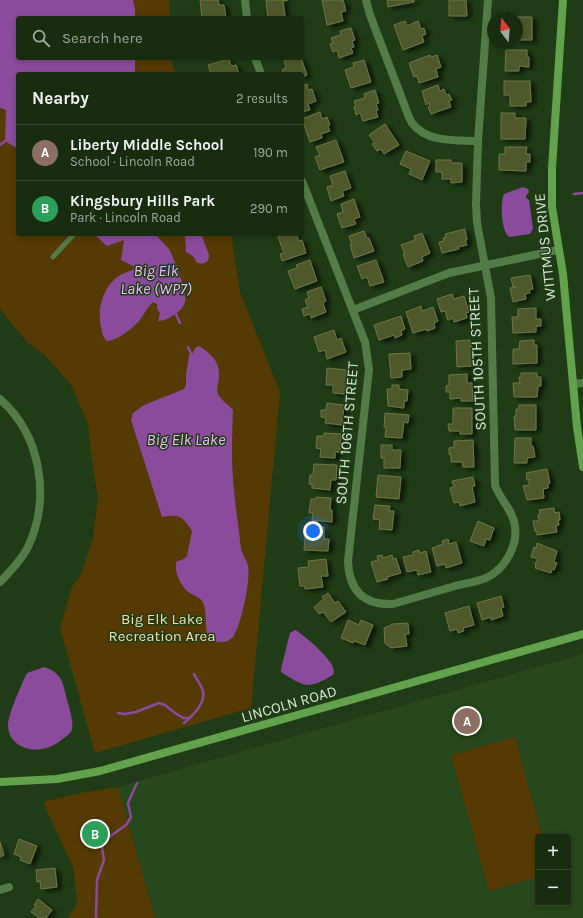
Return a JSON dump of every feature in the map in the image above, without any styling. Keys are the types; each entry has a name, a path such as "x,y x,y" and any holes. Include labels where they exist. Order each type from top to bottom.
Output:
{"street":[{"path":"245,0 247,16"},
{"path":"366,0 406,112 412,123 420,131 429,136 441,139 478,141"},
{"name":"SOUTH 105TH STREET","path":"364,598 383,604 393,604 488,577 502,566 510,555 514,539 515,527 511,512 498,494 495,485 491,298 477,223 476,204 478,141 488,0"},
{"name":"WITTMUS DRIVE","path":"563,0 552,168 552,206 563,274 577,427 583,467"},
{"path":"256,60 260,72"},
{"name":"SOUTH 106TH STREET","path":"304,186 365,342 369,369 348,561 348,571 351,581 356,591 364,598"},
{"path":"353,310 449,273 558,250"},
{"path":"574,384 583,383"},
{"path":"0,399 18,420 28,435 40,478 40,494 36,527 26,550 13,569 0,582"},
{"name":"LINCOLN ROAD","path":"0,782 57,779 100,771 583,634"},
{"path":"0,890 9,887"}],"lane":[{"path":"54,257 72,236"}],"shaded area":[{"path":"583,654 583,918 155,918 118,787"}],"green space":[{"name":"Big Elk Lake Recreation Area","path":"0,0 169,0 170,16 16,16 16,60 171,60 175,72 16,72 16,236 231,236 240,292 280,392 251,708 95,753 60,628 72,587 81,575 93,539 98,497 92,463 88,424 72,386 46,356 28,343 0,309"},
{"path":"515,737 541,834 535,834 535,878 489,891 451,755"},
{"path":"118,787 155,918 68,918 77,904 73,867 43,802 80,793"}],"water":[{"path":"0,0 133,0 135,16 16,16 16,60 135,60 135,72 16,72 16,148 5,141 6,110 0,108"},
{"path":"523,187 528,189 529,192 526,198 529,200 533,229 530,234 509,237 506,234 503,223 502,210 504,194"},
{"name":"Big Elk Lake (WP7)","path":"96,236 157,236 170,251 180,276 185,297 185,302 181,309 167,319 158,321 160,313 157,309 157,304 153,302 133,327 120,337 107,341 103,335 100,321 100,307 104,294 116,278 133,270 135,267 121,260 124,240 107,246"},
{"name":"Big Elk Lake (WP7)","path":"185,236 202,236 209,255 206,262 202,264 197,263 193,256 186,252"},
{"name":"Big Elk Lake","path":"199,346 214,358 219,371 217,389 218,394 233,410 232,460 235,500 241,547 248,564 249,572 247,592 239,624 233,637 228,641 223,642 214,641 210,637 207,632 202,601 187,591 178,577 176,568 177,561 182,560 187,556 192,531 186,522 180,517 162,517 131,420 133,413 144,405 184,389 186,385 189,355"},
{"path":"295,630 313,644 325,656 333,667 333,675 317,683 306,685 281,672 290,633"},
{"path":"44,667 57,674 62,682 72,717 72,729 68,735 59,742 36,750 19,745 11,737 8,725 10,714 27,673"}],"building":[{"path":"200,0 218,0 219,5 224,5 226,16 202,16"},
{"path":"266,0 288,0 283,1 285,16 268,16"},
{"path":"322,0 343,0 346,11 341,12 343,21 327,25"},
{"path":"387,0 414,0 414,2 388,7"},
{"path":"449,0 466,0 467,16 449,16"},
{"path":"523,17 532,17 532,40 523,40"},
{"path":"405,21 407,26 418,21 421,29 424,28 426,34 422,36 424,42 403,50 394,25"},
{"path":"351,28 355,40 352,41 354,47 351,48 353,53 339,58 337,50 333,52 330,44 333,43 331,38 341,35 340,31"},
{"path":"506,50 527,50 529,67 519,66 519,71 505,71"},
{"path":"430,55 431,57 437,55 441,67 436,69 438,77 419,83 417,76 414,77 409,63"},
{"path":"229,60 231,66 236,65 238,72 210,72 208,65"},
{"path":"284,60 302,60 307,75 304,76 304,72 283,72 282,70 286,68"},
{"path":"364,60 371,82 351,88 345,70 354,67 353,63"},
{"path":"504,81 530,81 531,102 526,102 526,106 510,106 510,95 504,95"},
{"path":"307,84 308,90 312,89 316,101 308,104 310,110 304,112 304,85"},
{"path":"438,85 440,91 444,89 446,95 449,94 452,100 449,101 451,107 431,114 428,107 430,106 429,103 426,105 422,91"},
{"path":"375,90 379,103 376,104 378,117 363,121 360,113 356,115 354,107 356,106 354,101 365,98 364,94"},
{"path":"320,112 322,119 327,117 330,125 328,126 330,131 321,134 322,138 310,142 304,125 304,118"},
{"path":"501,113 515,113 515,118 526,118 525,139 501,139"},
{"path":"385,124 399,145 384,154 381,149 377,151 372,144 375,143 369,135"},
{"path":"336,140 344,162 320,170 315,157 320,155 316,147"},
{"path":"505,147 527,147 526,154 530,154 530,162 526,162 526,171 499,170 499,154 505,154"},
{"path":"406,151 430,161 422,180 409,174 411,169 400,164"},
{"path":"436,160 451,160 451,163 462,163 462,182 451,183 451,179 442,179 442,172 436,172"},
{"path":"345,171 351,188 342,191 344,196 331,201 327,187 333,185 330,176"},
{"path":"354,199 360,217 354,219 356,224 342,228 337,214 343,212 341,204"},
{"path":"465,229 467,240 465,240 467,245 458,247 459,249 442,253 439,242 444,241 443,238 446,237 445,234"},
{"path":"364,231 367,238 369,238 374,251 354,258 349,236"},
{"path":"422,233 430,253 422,257 423,261 408,267 401,245 415,240 414,236"},
{"path":"297,236 299,241 302,240 306,253 282,261 280,254 284,253 278,237"},
{"path":"310,260 317,281 295,289 288,271 297,268 296,265"},
{"path":"376,260 384,282 370,286 367,277 362,279 357,266"},
{"path":"530,275 533,289 529,290 530,293 525,294 526,299 513,302 510,288 516,287 513,287 511,278"},
{"path":"321,287 326,301 323,303 326,312 311,318 310,314 304,316 302,309 308,307 305,300 309,298 307,292"},
{"path":"452,294 454,299 464,296 469,312 466,313 467,318 454,322 453,318 448,320 445,311 441,312 437,299"},
{"path":"421,306 422,311 433,307 438,321 434,323 435,328 413,333 406,312"},
{"path":"536,308 536,319 541,319 541,326 536,326 536,332 513,333 512,317 518,317 518,309"},
{"path":"401,316 405,329 401,331 402,335 395,338 394,335 379,340 374,325"},
{"path":"334,330 337,340 341,338 346,352 327,359 325,350 319,352 314,337"},
{"path":"470,340 470,346 472,346 473,366 457,367 456,341"},
{"path":"534,340 534,345 537,345 537,363 513,364 513,349 519,349 520,341"},
{"path":"410,353 411,369 402,370 402,377 391,378 389,354"},
{"path":"327,368 348,370 346,394 333,393 333,385 326,385"},
{"path":"521,373 537,373 537,377 541,377 541,386 538,386 537,397 514,397 513,383 520,383 519,377 521,377"},
{"path":"467,374 467,383 472,383 473,401 461,401 461,398 450,399 450,392 446,392 446,386 449,385 449,375"},
{"path":"392,385 399,385 399,389 408,390 407,401 404,401 404,408 388,406 387,389 392,389"},
{"path":"327,403 344,405 342,425 325,423 326,418 321,417 321,410 326,410"},
{"path":"519,405 536,405 536,430 515,430 514,416 516,416 516,409 519,409"},
{"path":"453,408 472,408 472,434 460,434 460,431 449,431 448,424 453,424"},
{"path":"385,413 409,415 408,423 404,422 402,438 385,437"},
{"path":"324,433 341,434 340,452 335,452 335,458 320,457 321,449 316,448 317,436 324,436"},
{"path":"515,438 531,438 531,446 533,446 535,457 527,458 527,463 514,463"},
{"path":"473,440 474,467 463,467 462,462 451,462 449,448 454,447 454,441"},
{"path":"381,445 392,445 392,450 401,450 400,468 384,468 384,458 381,458"},
{"path":"314,464 337,465 336,480 331,480 330,490 312,488 312,484 309,484 310,475 313,475"},
{"path":"547,469 550,483 548,484 548,488 543,489 544,498 527,500 523,486 529,485 529,479 527,480 526,473"},
{"path":"378,475 401,477 399,499 376,497"},
{"path":"473,477 475,486 472,486 475,502 460,506 459,502 454,503 450,488 454,487 452,481"},
{"path":"316,497 331,498 330,510 332,510 332,522 312,520 313,513 309,513 311,499 316,499"},
{"path":"375,505 390,506 389,511 394,511 392,530 379,529 380,520 373,519"},
{"path":"554,508 555,513 559,512 560,520 558,520 559,525 556,526 557,532 537,535 533,521 539,521 539,510"},
{"path":"478,521 494,528 490,540 486,539 484,546 470,541"},
{"path":"309,527 324,527 324,539 329,539 328,551 304,550 305,536 308,536"},
{"path":"448,539 449,544 456,542 462,563 446,568 445,564 437,566 432,548 443,544 442,541"},
{"path":"537,543 557,551 554,562 557,563 554,570 552,569 551,573 535,568 535,564 538,559 531,557"},
{"path":"419,550 420,553 426,551 431,572 418,575 417,570 407,572 403,557 413,555 413,552"},
{"path":"382,555 383,558 392,555 393,559 396,558 401,573 377,582 371,562 378,560 377,556"},
{"path":"326,559 328,576 321,576 323,587 305,589 305,586 300,586 298,568 309,567 308,561"},
{"path":"328,593 335,603 338,601 346,612 331,622 323,612 319,614 314,607 324,599 322,597"},
{"path":"501,596 504,607 501,608 503,616 491,620 491,617 482,620 477,603"},
{"path":"469,606 474,625 463,628 464,631 458,633 457,629 450,631 445,613"},
{"path":"348,620 359,625 361,620 373,625 365,645 354,641 353,643 341,638"},
{"path":"408,623 409,634 405,634 407,646 391,648 385,643 384,628 393,624"},
{"path":"19,839 37,846 30,864 20,860 21,857 14,854"},
{"path":"0,842 4,855 0,857"},
{"path":"55,868 57,887 41,889 40,881 37,882 36,870"},
{"path":"38,899 52,910 46,918 39,918 31,912 36,906 34,905"}],"waterway":[{"path":"0,145 5,141"},
{"path":"574,194 583,193"},
{"path":"175,312 180,323"},
{"path":"188,347 192,355"},
{"path":"184,723 199,708 203,698 202,688 194,674"},
{"path":"118,713 125,714 136,712 159,703 165,705 183,718 190,718"},
{"path":"96,918 97,880 104,860 102,847 105,840 126,825 131,817 128,803 137,783"}],"place":[{"name":"Liberty Middle School","path":"467,721"},
{"name":"Kingsbury Hills Park","path":"95,834"}]}
